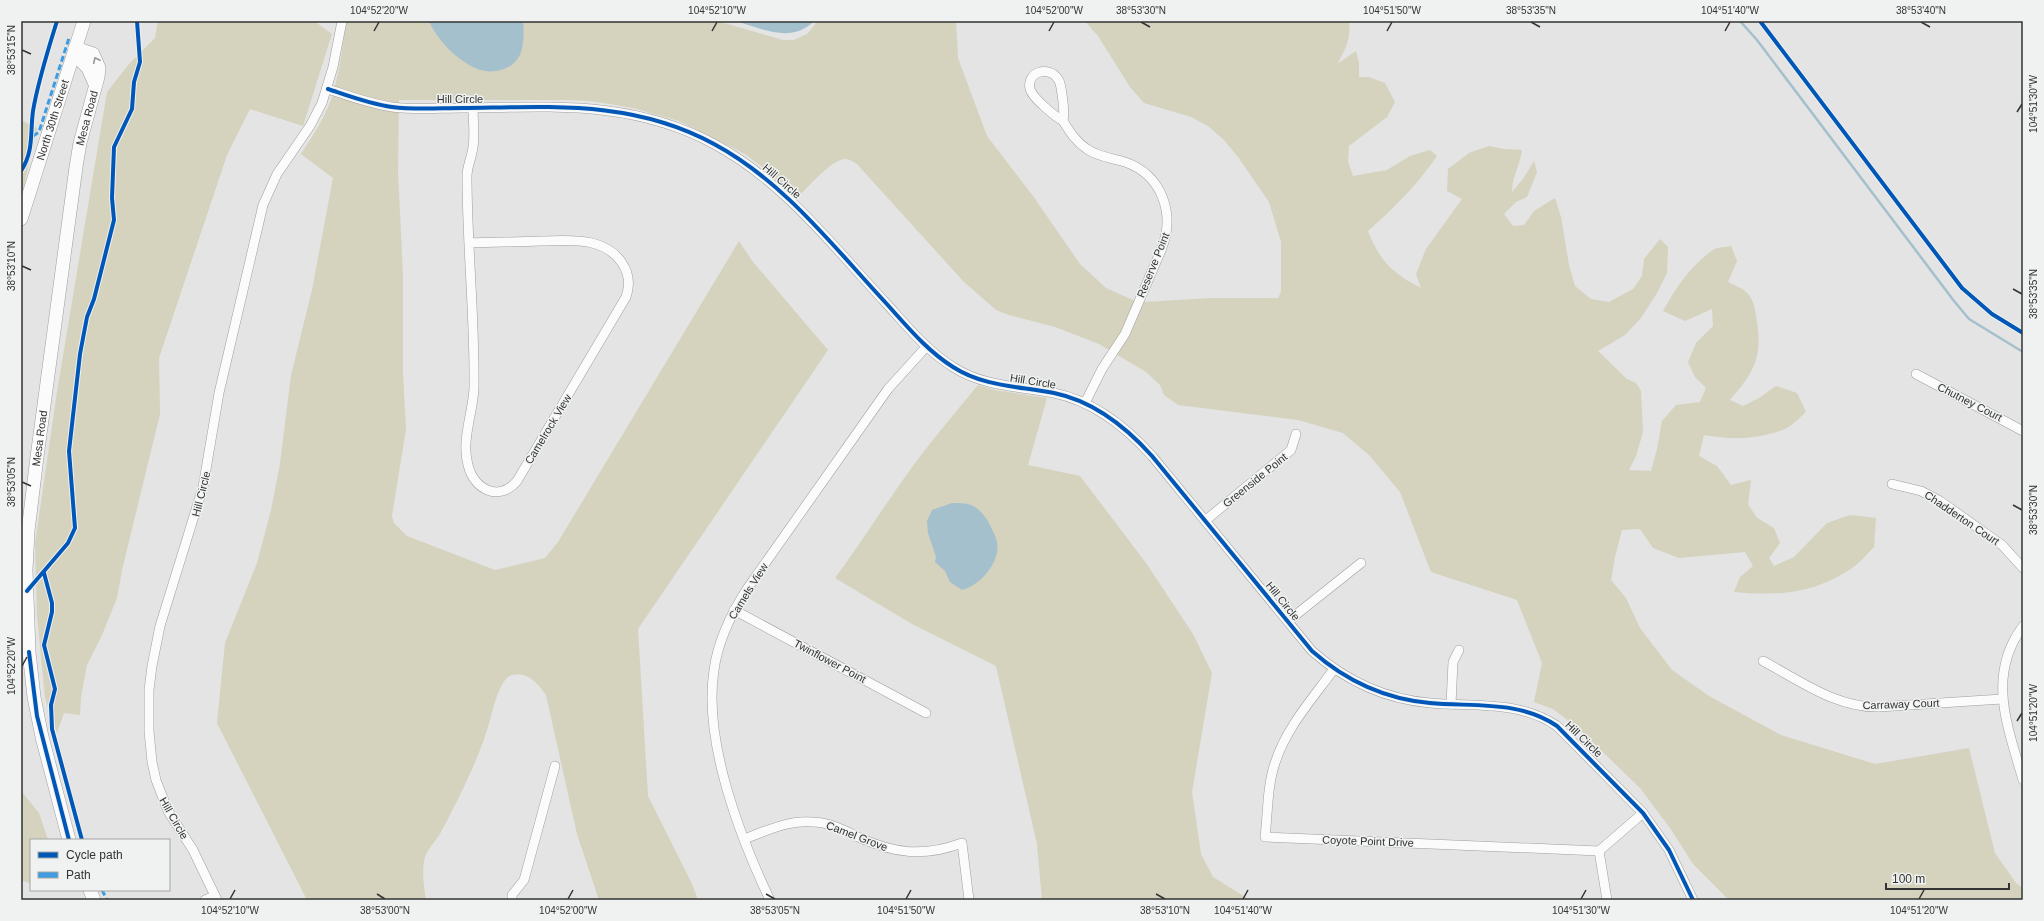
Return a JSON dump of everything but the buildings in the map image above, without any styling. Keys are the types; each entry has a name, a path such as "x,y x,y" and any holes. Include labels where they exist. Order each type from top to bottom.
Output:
{"main road":[{"name":"North 30th Street","path":"21,219 84,21"},
{"name":"Mesa Road","path":"69,839 42,737 34,697 29,652 26,562 37,458 76,166 99,68 93,54 76,48"}],"street":[{"name":"Hill Circle","path":"216,898 193,850 168,811 156,780 152,762 149,731 149,690 152,666 160,626 203,487 219,393 263,205 277,174 316,114 328,89 342,21"},
{"name":"Reserve Point","path":"1063,121 1065,113 1059,80 1044,70 1038,72 1030,81 1032,94 1056,117 1063,121 1074,137 1088,150 1134,166 1154,181 1164,199 1168,219 1164,242 1125,334 1102,369 1085,403"},
{"name":"Hill Circle","path":"328,89 371,103 391,107 571,107 611,110 674,126 713,143 760,173 790,199 926,347 957,370 986,382 1052,393 1085,403 1116,422 1140,442 1206,520 1312,651 1334,669 1361,685 1386,695 1415,701 1508,707 1532,712 1549,720 1570,736 1643,813 1669,850 1693,900"},
{"name":"Camelrock View","path":"469,243 565,240 591,242 608,249 615,254 624,265 629,286 626,297 517,481 512,487 500,492 492,492 479,485 472,476 466,456 474,388 469,243 467,174 474,143 473,107"},
{"name":"Camels View","path":"770,900 744,839 725,779 717,745 712,703 714,670 717,654 734,610 786,532 888,389 926,347"},
{"name":"Chutney Court","path":"1916,374 2023,431"},
{"name":"Greenside Point","path":"1206,520 1291,450 1296,434"},
{"name":"Chadderton Court","path":"1892,484 1921,491 1940,501 2002,545 2023,568"},
{"path":"1288,621 1361,563"},
{"name":"Twinflower Point","path":"734,610 926,712"},
{"path":"2023,626 2015,639 2006,662 2003,675 2002,699 2023,780"},
{"path":"1451,704 1453,662 1459,650"},
{"name":"Carraway Court","path":"1763,661 1832,698 1861,706 1879,707 2002,699"},
{"name":"Coyote Point Drive","path":"1334,669 1295,723 1280,750 1272,776 1265,836 1599,851"},
{"path":"512,897 524,880 555,766"},
{"path":"1607,900 1599,851 1643,813"},
{"name":"Camel Grove","path":"744,839 793,822 809,821 832,826 894,850 914,852 944,850 962,843 969,900"},
{"path":"205,900 216,898"}],"shaded area":[{"path":"158,21 314,21 332,34 303,126 250,109 227,155 159,358 160,414 122,570 117,598 102,635 87,665 81,697 80,715 64,713 57,733 45,698 37,616 35,544 57,392 107,92 129,64 155,38"},
{"path":"346,21 717,21 783,40 794,40 807,34 818,21 956,21 958,58 987,136 1033,196 1080,264 1106,288 1133,300 1145,302 1211,298 1278,298 1281,292 1281,242 1269,202 1238,157 1224,140 1208,126 1191,117 1144,103 1130,87 1098,36 1085,21 1349,21 1347,43 1337,64 1356,51 1359,63 1359,77 1369,77 1385,83 1395,102 1387,117 1349,146 1348,161 1353,176 1387,170 1410,156 1430,150 1437,156 1405,196 1368,231 1382,258 1402,277 1421,288 1416,274 1426,249 1462,199 1447,191 1448,169 1469,153 1489,146 1522,150 1513,181 1512,192 1523,179 1534,161 1537,172 1527,197 1516,202 1504,214 1513,226 1524,225 1534,211 1555,198 1561,217 1569,265 1575,286 1591,299 1609,302 1633,289 1642,276 1644,259 1660,239 1668,247 1667,273 1657,293 1641,318 1625,335 1598,351 1627,379 1636,383 1641,391 1643,432 1636,456 1629,470 1651,471 1662,421 1676,405 1700,402 1706,388 1695,377 1688,362 1696,343 1713,326 1712,309 1685,321 1663,311 1678,286 1705,256 1715,249 1731,246 1737,261 1728,282 1743,290 1751,299 1756,313 1759,341 1758,352 1751,371 1746,380 1730,400 1743,406 1759,398 1776,386 1797,393 1806,412 1787,428 1767,435 1746,438 1725,438 1704,435 1699,456 1717,466 1731,485 1751,480 1748,504 1757,518 1774,528 1780,543 1769,558 1774,566 1794,557 1827,523 1850,515 1876,518 1874,547 1855,566 1838,577 1810,588 1766,594 1734,592 1740,577 1753,566 1745,552 1679,558 1653,548 1640,529 1622,530 1611,580 1626,598 1640,628 1672,670 1709,696 1781,735 1875,764 1969,748 1995,853 2016,883 2023,888 2023,900 1729,900 1693,864 1670,828 1640,788 1578,728 1553,709 1534,702 1542,663 1517,600 1431,572 1400,492 1370,456 1343,433 1298,420 1178,405 1164,395 1160,385 1146,372 1099,344 1055,327 1009,315 996,310 963,281 857,164 848,159 840,160 833,164 797,198 745,154 679,121 633,108 591,101 565,100 399,100 398,173 403,275 403,375 406,429 392,516 394,523 407,536 495,570 545,558 558,542 739,241 753,262 828,350 638,629 648,796 692,884 698,900 599,900 577,834 546,695 532,679 518,674 508,677 504,682 495,702 486,735 468,777 441,832 425,857 423,875 426,900 307,900 217,723 225,643 257,563 271,510 280,464 291,375 312,290 333,178 301,154 321,121 331,100 344,41"},
{"path":"21,120 37,128 21,199"},
{"path":"978,385 995,390 1047,398 1028,465 1080,476 1146,563 1193,634 1212,673 1192,792 1201,854 1213,877 1250,900 1042,900 1037,844 996,666 912,624 835,578 918,459"},
{"path":"21,791 39,813 48,839 30,839 30,884 21,880"}],"water":[{"path":"429,21 523,21 524,36 521,52 514,63 502,70 489,71 475,68 461,60 448,49 437,36"},
{"path":"736,21 814,21 805,28 796,32 776,33"},
{"path":"952,503 962,503 974,506 988,522 997,542 996,557 988,572 976,584 962,590 950,582 945,571 935,562 936,557 928,533 927,521 932,510"}],"waterway":[{"path":"1740,21 1757,40 1969,319 2023,352"}],"marked path":[{"path":"33,136 39,132 69,38"},
{"path":"102,891 107,900"}],"cycle path":[{"path":"21,171 30,149 35,100 57,21"},
{"path":"27,591 68,543 75,528 69,451 80,354 87,317 94,299 114,220 112,198 114,147 132,109 134,82 140,62 137,21"},
{"path":"1760,21 1962,288 1992,314 2023,333"},
{"path":"328,89 368,102 401,108 560,107 622,113 653,120 684,130 714,144 739,159 784,195 826,237 917,337 934,353 953,367 977,379 1002,385 1054,393 1068,397 1082,402 1120,425 1152,456 1312,651 1338,671 1352,680 1381,693 1413,701 1430,703 1511,708 1527,712 1557,726 1643,813 1669,850 1693,900"},
{"path":"44,573 52,603 52,612 44,645 55,689 51,705 52,729 82,839"},
{"path":"29,652 37,716 69,839"}]}
